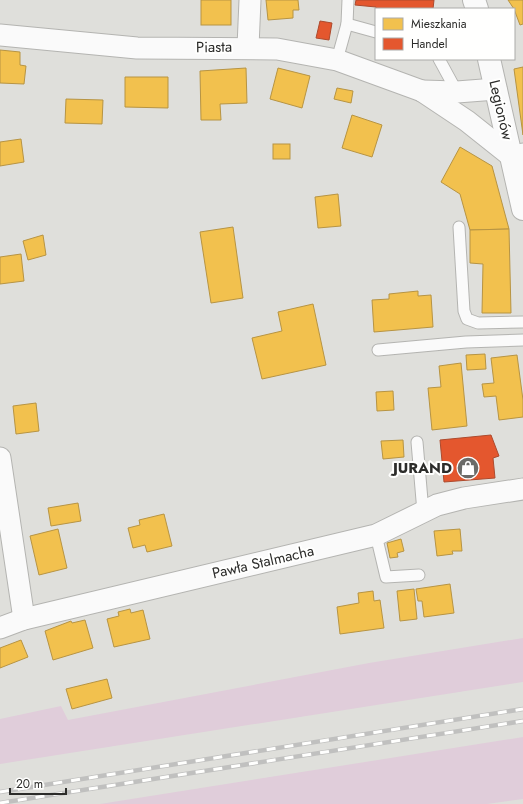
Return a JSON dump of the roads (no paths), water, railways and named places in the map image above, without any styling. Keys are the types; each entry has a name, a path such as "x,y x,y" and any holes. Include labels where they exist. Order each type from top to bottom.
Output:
{"street":[{"path":"248,47 250,0"},
{"name":"Piasta","path":"0,35 137,48 248,47 277,49 337,60 422,91 517,155"},
{"name":"Legionów","path":"489,60 503,119 517,155 523,209"},
{"name":"Piasta","path":"422,91 457,92 496,89"},
{"path":"467,121 503,119"},
{"path":"0,458 24,620"},
{"name":"Pawła Stalmacha","path":"0,628 24,620 376,535 437,505 464,498 523,489"}],"lane":[{"path":"337,60 347,24 348,0"},
{"path":"347,24 375,32"},
{"path":"440,60 457,92"},
{"path":"459,227 464,311 467,319 478,323 523,322"},
{"path":"378,350 466,342 523,340"},
{"path":"418,442 423,512"},
{"path":"376,535 386,577 419,575"}],"railway":[{"path":"0,792 523,709"},
{"path":"0,803 523,721"}],"place":[{"name":"JURAND","path":"468,468"}]}
